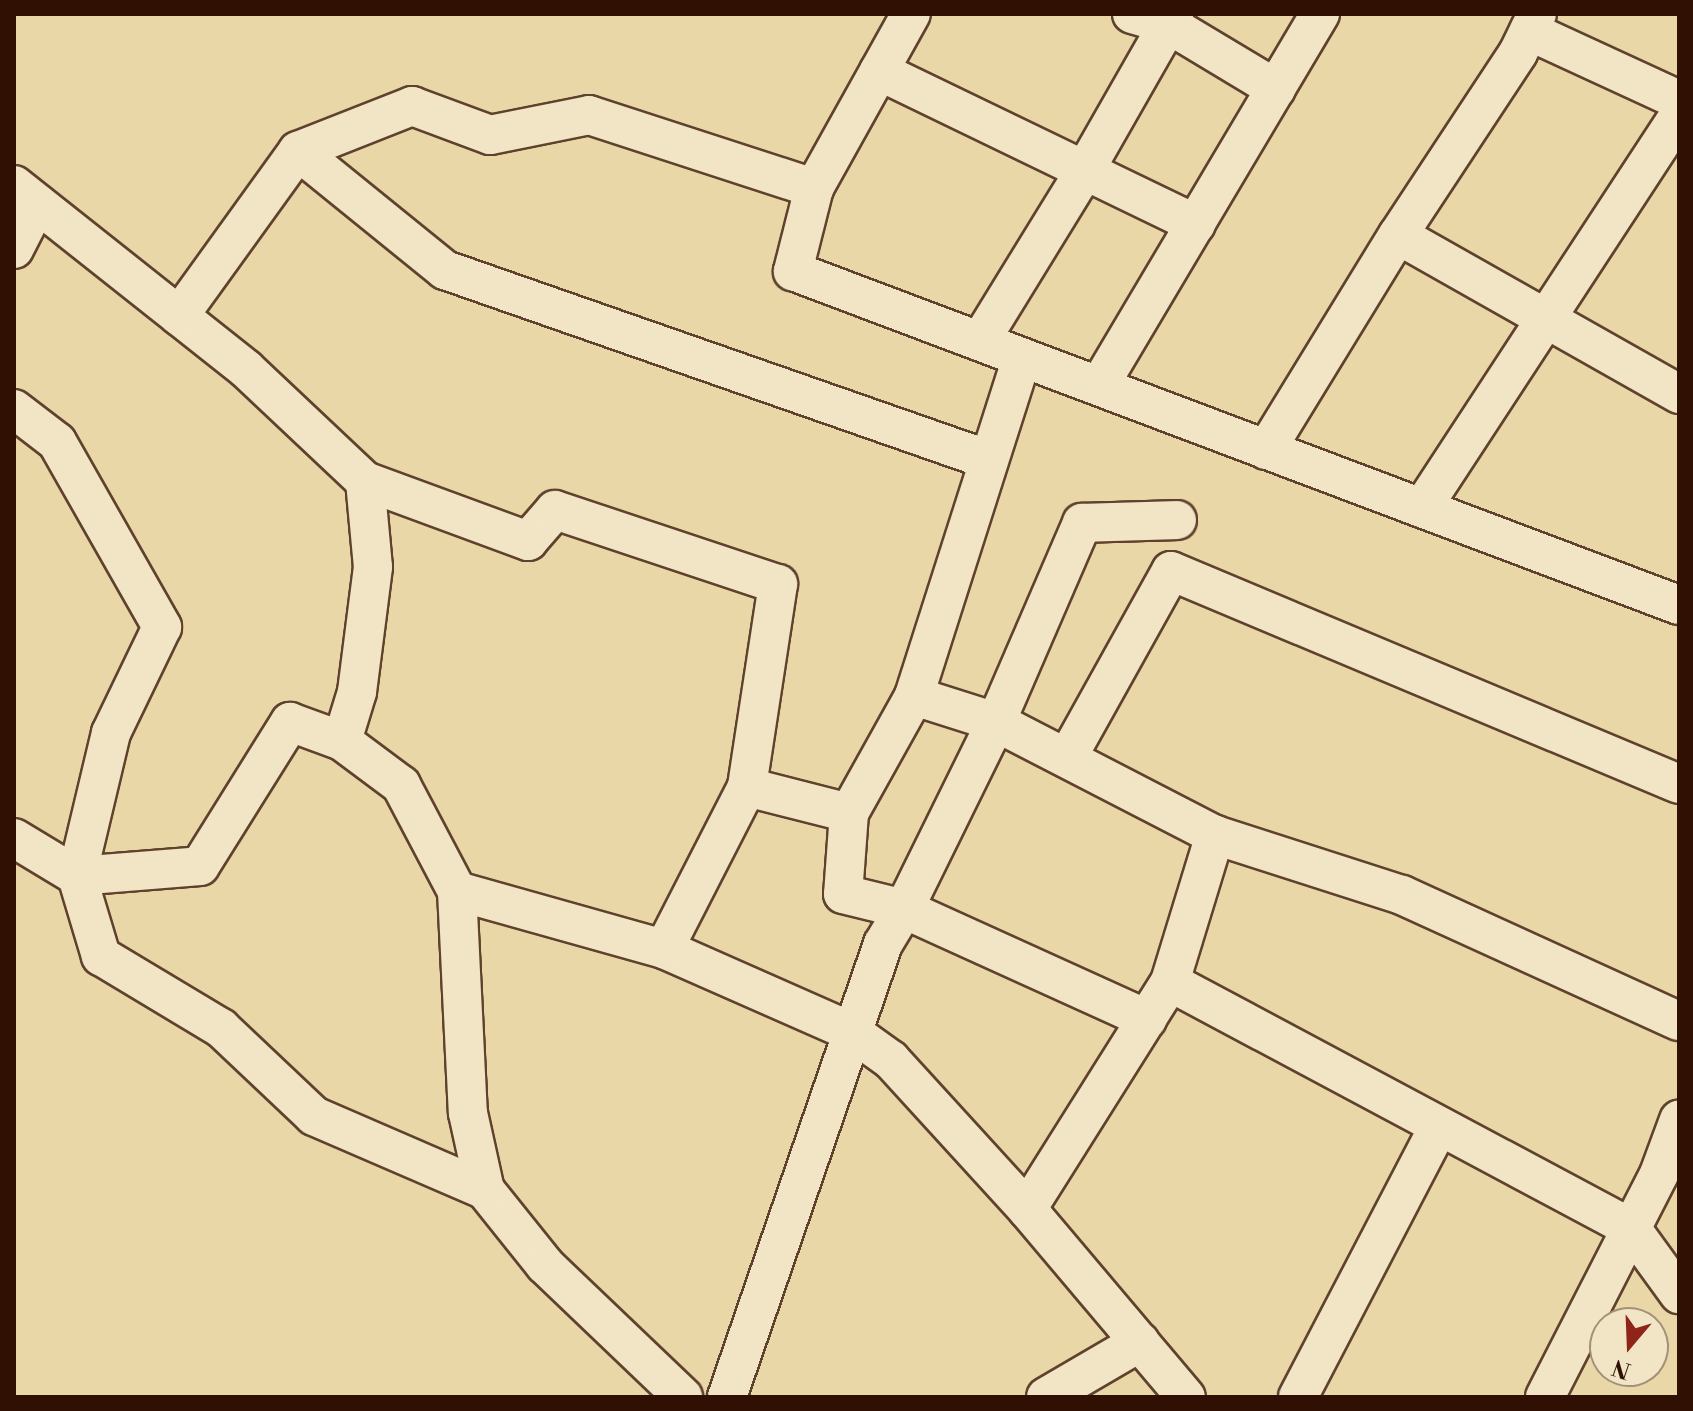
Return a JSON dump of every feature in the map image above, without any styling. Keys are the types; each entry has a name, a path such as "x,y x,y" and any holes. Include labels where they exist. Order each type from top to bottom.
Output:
{"street":[{"path":"911,14 814,188 793,271 1679,605"},
{"path":"1132,14 1171,19 1276,89"},
{"path":"1099,386 1320,14"},
{"path":"980,341 1085,170 1171,19"},
{"path":"1266,450 1398,235 1518,53 1533,22 1679,100"},
{"path":"879,71 1196,224"},
{"path":"179,316 298,151 412,106 490,135 589,115 814,188"},
{"path":"1422,508 1544,317 1679,116"},
{"path":"298,151 445,270 989,460"},
{"path":"14,249 26,194 246,369 365,481 528,541 555,510 778,584 747,787 664,949"},
{"path":"1398,235 1679,394"},
{"path":"1022,358 914,696 849,813 843,894 904,909 1147,1019"},
{"path":"14,409 57,442 162,627 111,733 77,876 101,956 221,1028 314,1116 485,1190"},
{"path":"342,741 357,692 373,567 365,481"},
{"path":"727,1397 883,944 904,909 996,722 1082,523 1177,520"},
{"path":"1067,758 1171,571 1679,784"},
{"path":"914,696 996,722 1215,835 1402,895 1679,1021"},
{"path":"14,838 77,876 200,866 290,722 342,741 401,785 457,891 468,1113 485,1190 545,1265 683,1397"},
{"path":"747,787 849,813"},
{"path":"1027,1209 1170,982 1215,835"},
{"path":"457,891 664,949 852,1032 891,1060 1027,1209 1186,1397"},
{"path":"1170,982 1631,1228 1679,1294"},
{"path":"1545,1397 1659,1174 1679,1120"},
{"path":"1298,1397 1439,1126"},
{"path":"1046,1397 1140,1342"}]}
